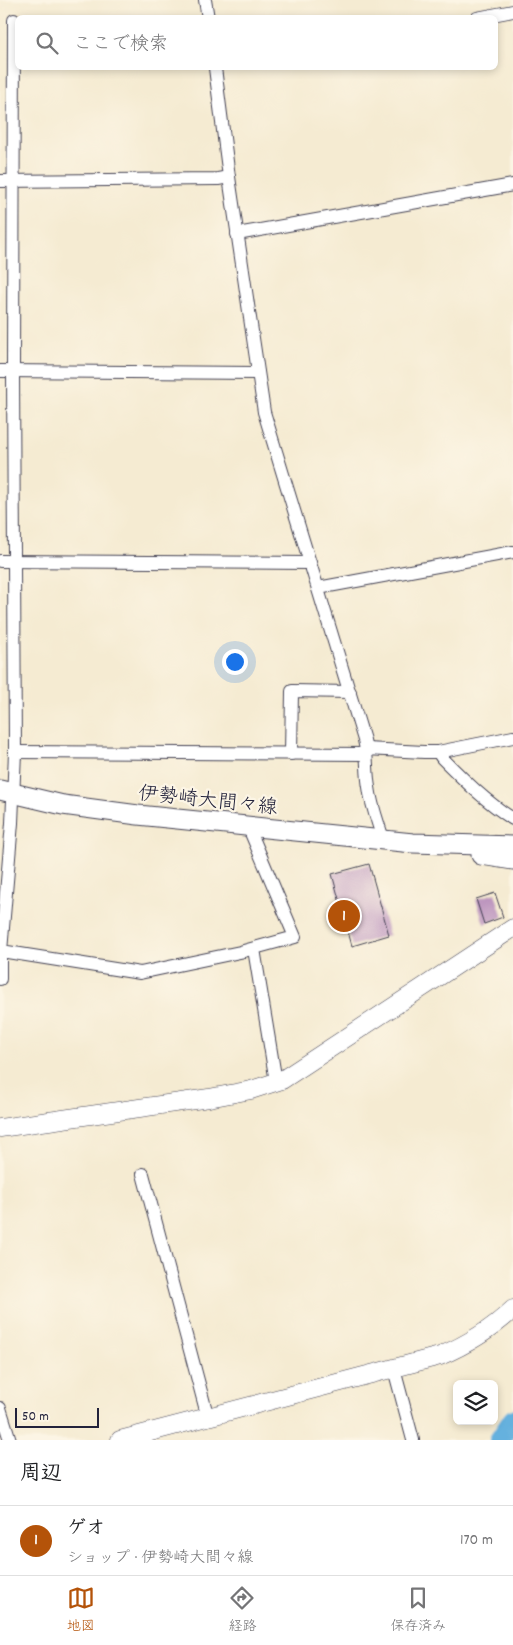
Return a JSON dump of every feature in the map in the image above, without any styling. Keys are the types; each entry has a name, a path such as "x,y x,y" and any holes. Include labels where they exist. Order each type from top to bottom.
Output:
{"main road":[{"name":"伊勢崎大間々線","path":"7,793 89,809 248,826 413,843 513,846"},
{"name":"伊勢崎大間々線","path":"413,843 444,850 513,860"}],"street":[{"path":"205,0 208,15"},
{"path":"492,15 513,11"},
{"path":"0,979 7,793 15,752 14,20"},
{"path":"215,70 228,177 264,412 350,692 366,752 369,788 382,840"},
{"path":"0,181 218,179 228,177"},
{"path":"237,234 513,185"},
{"path":"0,371 258,373"},
{"path":"318,588 513,552"},
{"path":"0,561 310,563"},
{"path":"292,754 292,691 350,692"},
{"path":"15,752 292,754 438,752 513,737"},
{"path":"438,752 478,794 513,819"},
{"path":"0,951 140,972 254,949 295,937 248,826"},
{"path":"0,1128 209,1098 252,1090 282,1080 513,928"},
{"path":"254,949 276,1082"},
{"path":"143,1174 208,1418"},
{"path":"120,1440 421,1362 458,1349 485,1333 513,1309"},
{"path":"394,1369 412,1440"},
{"path":"0,1408 10,1440"}],"building":[{"path":"369,864 389,935 352,946 332,874"},
{"path":"495,893 503,917 484,924 476,899"}],"waterway":[{"path":"499,1440 513,1419"}],"place":[{"name":"ゲオ","path":"344,916"}]}
